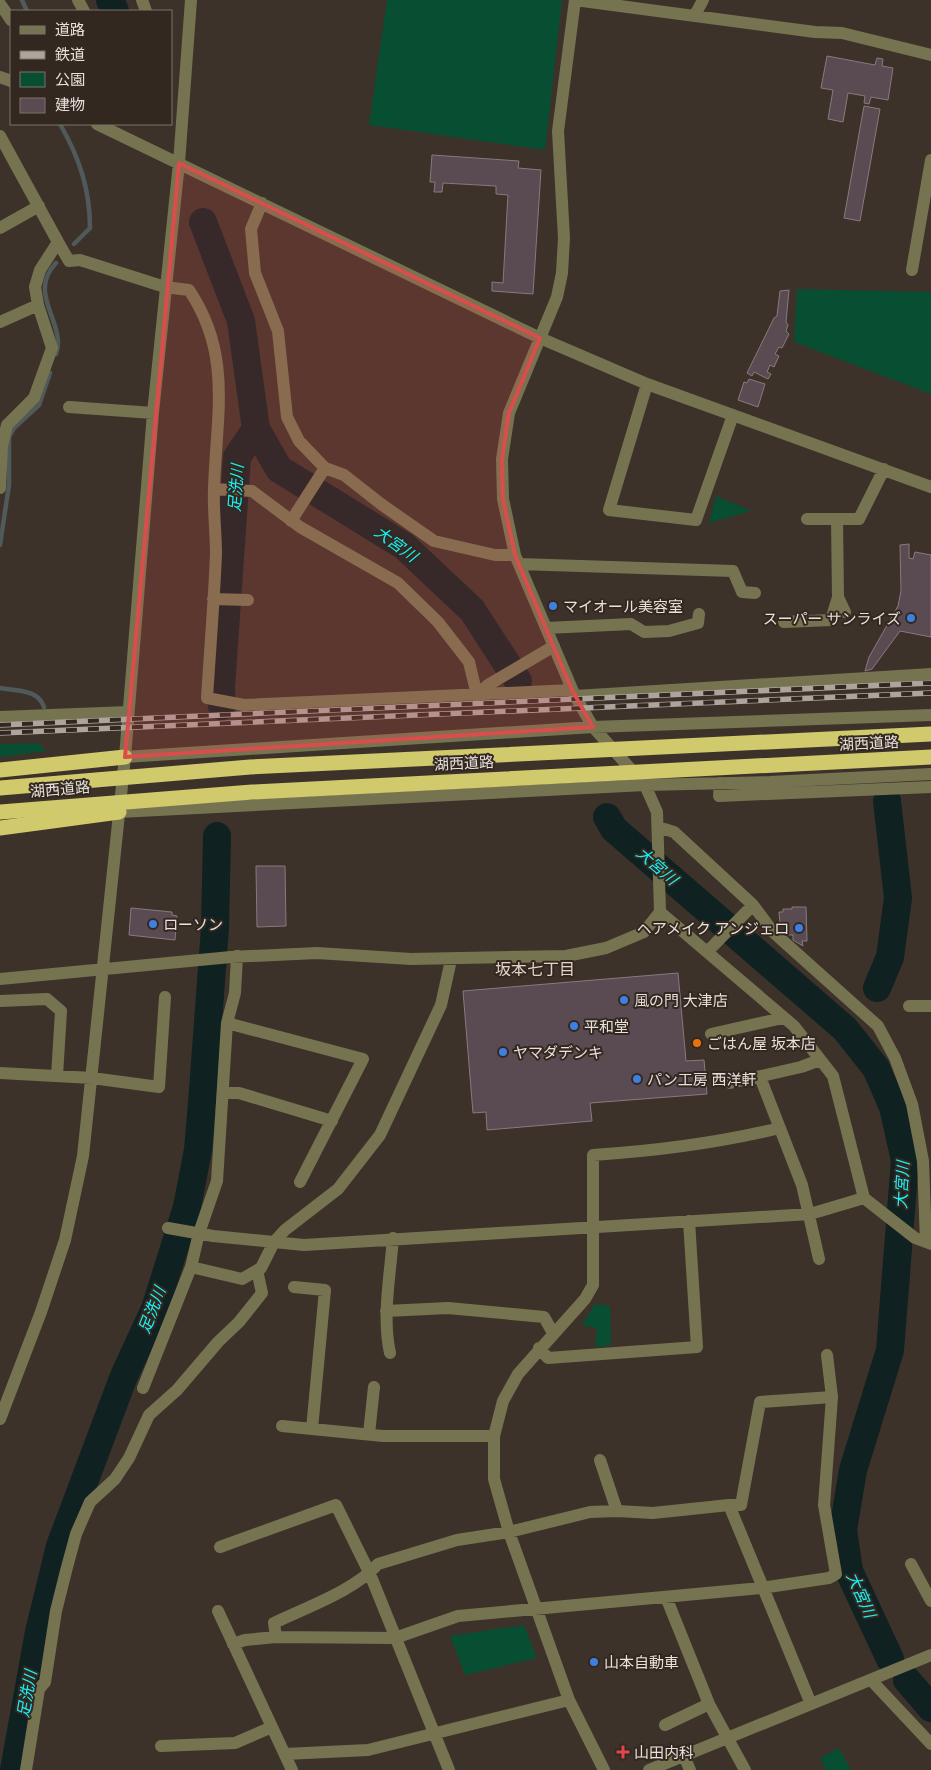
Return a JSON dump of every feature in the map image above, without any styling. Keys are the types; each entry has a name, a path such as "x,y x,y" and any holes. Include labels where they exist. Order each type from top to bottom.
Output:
{"highway":[{"name":"湖西道路","path":"0,788 250,767 931,734"},
{"path":"0,770 125,757"},
{"name":"湖西道路","path":"0,812 262,791 931,757"},
{"path":"0,828 119,812"}],"street":[{"path":"0,1419 41,1312 65,1240 83,1156 125,757 153,412 179,162 192,0"},
{"path":"0,979 101,971 234,956 317,952 412,960 566,956 606,948 644,932 661,906 657,812 645,785 593,727 573,693 517,560 503,499 502,458 509,413 557,297 562,273 564,238 558,131 575,0 842,34 931,55"},
{"path":"695,15 703,0"},
{"path":"0,4 10,19"},
{"path":"99,125 540,338 647,384 931,487"},
{"path":"0,136 69,262 80,260 165,287 189,290 203,310 216,353 220,418 214,489 216,553 207,698 244,706 477,695 573,693 931,674"},
{"path":"912,270 928,194 931,160"},
{"path":"262,203 251,229 255,273 278,331 288,417 299,441 324,469 344,475 381,504 434,541 517,560 733,571 742,592 755,593"},
{"path":"0,228 39,206"},
{"path":"0,488 2,446 8,425 34,398 52,348 38,306 35,287 40,270 58,242"},
{"path":"0,322 38,306"},
{"path":"647,384 609,510 696,520 733,415"},
{"path":"69,407 153,412"},
{"path":"292,520 324,469"},
{"path":"807,519 859,519 884,470"},
{"path":"214,489 252,491 292,520 398,583 438,622 469,662 477,695"},
{"path":"784,622 831,620 838,597 837,519"},
{"path":"838,597 844,612"},
{"path":"213,599 248,600"},
{"path":"546,628 631,624 644,632 669,631 698,623 699,614"},
{"path":"477,695 488,685 528,659 554,646"},
{"path":"0,717 128,712"},
{"path":"125,757 593,727 931,716"},
{"path":"119,812 645,785 931,774"},
{"path":"868,790 870,776"},
{"path":"720,782 720,796 931,786 931,782"},
{"path":"658,828 674,832 752,906 773,932 878,1026 894,1058 912,1104 923,1160 924,1241"},
{"path":"661,906 708,952 794,1026 834,1076 864,1198 924,1241"},
{"path":"708,952 752,906"},
{"path":"143,1388 191,1267 195,1233 217,1181 227,1023 235,993 234,956"},
{"path":"191,1267 242,1278 261,1268 274,1242 285,1230 338,1189 380,1135 441,1005 450,960"},
{"path":"0,1073 92,1078 159,1087 165,997"},
{"path":"0,1001 47,999 61,1011 57,1076"},
{"path":"909,1006 931,1006"},
{"path":"711,1034 783,1018"},
{"path":"227,1023 363,1059 300,1182"},
{"path":"730,1083 801,1067 820,1060"},
{"path":"760,1076 802,1185 819,1259"},
{"path":"223,1093 239,1093 332,1121"},
{"path":"604,1770 569,1700 509,1532 494,1479 494,1436 503,1401 518,1374 539,1348 585,1299 593,1285 593,1155 656,1151 780,1128"},
{"path":"168,1228 195,1233 304,1245 393,1238 810,1214 864,1198"},
{"path":"539,1348 548,1358 697,1346 689,1221"},
{"path":"390,1354 386,1335 386,1311 393,1238"},
{"path":"26,1770 39,1689 45,1682 56,1611 76,1534 90,1502 115,1479 129,1458 150,1415 177,1390 218,1342 239,1322 262,1293 256,1270"},
{"path":"294,1287 325,1290 312,1429"},
{"path":"386,1311 448,1308 544,1317 553,1333"},
{"path":"233,1644 244,1640 276,1637 395,1638 458,1616 762,1588 829,1578 836,1574 824,1505 832,1397 827,1354"},
{"path":"369,1434 374,1387"},
{"path":"276,1637 274,1623 352,1585 370,1574 378,1564 457,1540 509,1532 590,1512 652,1513 741,1505 760,1402 832,1397"},
{"path":"282,1426 369,1434 494,1436"},
{"path":"600,1460 617,1511"},
{"path":"220,1547 336,1505 370,1574 449,1770"},
{"path":"729,1505 811,1704"},
{"path":"911,1564 931,1601"},
{"path":"666,1596 709,1704 744,1770"},
{"path":"218,1611 292,1770"},
{"path":"649,1770 931,1655"},
{"path":"872,1680 931,1744"},
{"path":"285,1754 368,1750 569,1700"},
{"path":"665,1725 709,1704"},
{"path":"161,1746 235,1743 272,1727"},
{"path":"684,1756 690,1770"}],"highlighted area":[{"path":"179,163 540,338 509,413 502,459 503,499 515,555 572,690 593,727 125,757"}],"green space":[{"path":"387,0 562,0 545,150 369,125"},
{"path":"797,289 931,292 931,394 794,342"},
{"path":"716,496 751,511 709,523"},
{"path":"38,743 47,751 0,757 0,744"},
{"path":"595,1304 610,1306 611,1345 595,1347 597,1328 582,1325"},
{"path":"524,1625 537,1658 465,1675 450,1636"},
{"path":"839,1748 851,1770 826,1770 820,1758"}],"building":[{"path":"827,56 875,65 877,58 883,59 882,66 893,68 888,100 871,97 869,104 864,103 865,96 848,93 843,122 828,119 833,90 821,88"},
{"path":"864,106 880,109 860,221 844,218"},
{"path":"432,155 519,161 518,168 541,170 533,294 492,291 492,282 503,283 508,195 496,194 496,186 443,183 442,192 434,192 435,182 430,182"},
{"path":"789,290 786,322 788,325 786,331 789,334 782,348 779,347 775,354 779,356 774,367 770,365 767,372 771,374 768,379 754,372 752,376 747,373 774,318 777,316 780,291"},
{"path":"749,379 765,384 758,407 738,400 744,382 747,383"},
{"name":"スーパー サンライズ","path":"909,544 909,558 913,559 915,552 931,555 931,637 900,631 872,669 865,671 869,657 898,606 901,591 900,545"},
{"path":"256,866 285,866 286,926 257,927"},
{"path":"792,907 806,907 807,941 802,941 803,946 793,940 793,935 787,935 787,927 784,927 784,923 780,923 779,912 783,912 783,909 792,909"},
{"path":"131,908 172,912 172,915 177,916 175,940 129,935"},
{"name":"平和堂","path":"678,973 686,1061 704,1060 707,1094 590,1103 592,1121 487,1130 486,1112 473,1113 463,991"}],"waterway":[{"path":"22,0 27,10"},
{"name":"足洗川","path":"110,0 115,10"},
{"path":"61,125 78,161 88,200 90,228 74,244"},
{"name":"足洗川","path":"203,222 241,321 256,429 237,457 221,687 222,706"},
{"path":"56,263 48,275 45,286 46,297 58,342 56,354"},
{"path":"0,545 9,485 9,437 14,428 39,405 50,373"},
{"name":"大宮川","path":"256,429 279,469 404,546 472,610 518,681"},
{"path":"0,688 32,694 41,701 44,707"},
{"name":"大宮川","path":"877,988 890,957 898,898 887,801"},
{"name":"大宮川","path":"607,817 614,829 845,1029 876,1068 893,1107 905,1160 890,1350 853,1470 843,1530 849,1571 890,1659"},
{"name":"足洗川","path":"14,1770 39,1632 60,1546 124,1376 155,1309 187,1207 198,1150 202,1103 215,928 217,836"},
{"name":"大宮川","path":"907,1680 931,1708"}],"railway":[{"path":"0,725 931,683"},
{"path":"0,733 931,693"}],"place":[{"name":"マイオール美容室","path":"553,606"},
{"name":"スーパー サンライズ","path":"911,618"},
{"name":"ローソン","path":"153,924"},
{"name":"ヘアメイク アンジェロ","path":"799,928"},
{"name":"風の門 大津店","path":"624,1000"},
{"name":"平和堂","path":"574,1026"},
{"name":"ごはん屋 坂本店","path":"697,1043"},
{"name":"ヤマダデンキ","path":"503,1052"},
{"name":"パン工房 西洋軒","path":"637,1079"},
{"name":"山本自動車","path":"594,1662"},
{"name":"山田内科","path":"623,1752"}],"district":[{"name":"坂本七丁目","path":"535,969"}]}
